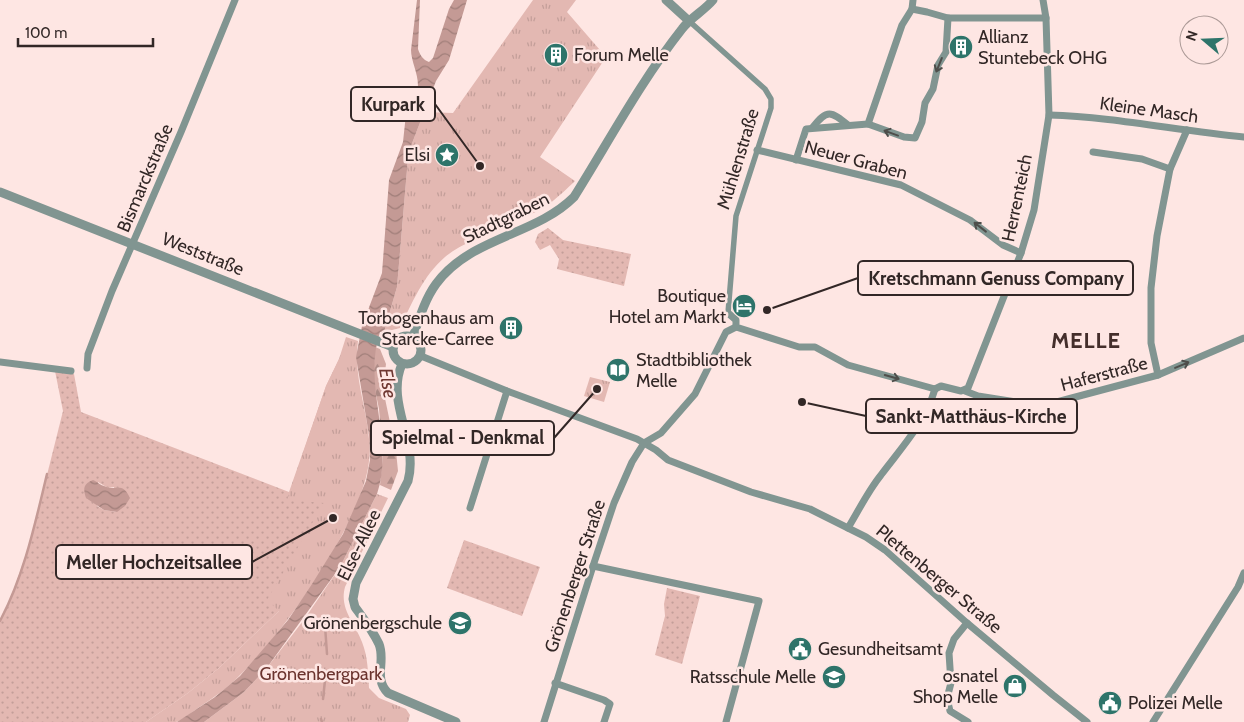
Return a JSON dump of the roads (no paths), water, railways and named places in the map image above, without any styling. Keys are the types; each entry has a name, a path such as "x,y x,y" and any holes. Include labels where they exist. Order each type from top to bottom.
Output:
{"street":[{"name":"Bismarckstraße","path":"87,368 88,354 112,291 180,135 235,0"},
{"name":"Mühlenstraße","path":"666,0 686,24 765,89 771,99 771,108 736,216 728,313"},
{"name":"Stadtgraben","path":"413,337 429,294 452,266 488,244 550,216 563,208 574,197 645,82 686,24 708,7 713,0"},
{"path":"868,124 902,25 912,10 914,0"},
{"name":"Herrenteich","path":"965,391 970,384 1021,253 1034,210 1049,115 1046,18 1043,0"},
{"path":"912,10 948,18 1046,18"},
{"path":"796,160 806,129 813,127 868,124 890,133 915,138 922,122 925,103 933,90 938,65 946,52 948,18"},
{"path":"813,127 821,116 828,114 834,114 848,125"},
{"name":"Kleine Masch","path":"1049,115 1111,119 1244,137"},
{"path":"1158,375 1151,343 1151,288 1157,236 1170,169 1186,130"},
{"name":"Neuer Graben","path":"757,150 901,185 970,220 1002,245 1021,253"},
{"path":"1093,152 1142,159 1170,169"},
{"name":"Weststraße","path":"0,192 133,243 358,334 393,346"},
{"path":"728,313 736,320 736,327"},
{"path":"421,356 644,443 661,433 696,394 726,332 736,327 799,346 815,347 848,365 935,389 941,386 965,391"},
{"path":"413,337 421,346 421,356 411,364 402,364 395,358 393,346 399,338 413,337"},
{"name":"Haferstraße","path":"965,391 978,396 1022,403 1053,402 1158,375 1244,338"},
{"path":"0,362 71,370"},
{"name":"Else-Allee","path":"402,364 397,376 396,388 409,443 410,471 408,482 356,583 353,599 355,606 379,645 381,680 383,688 388,694 456,722"},
{"path":"848,528 869,491 918,426 935,389"},
{"path":"470,508 508,391"},
{"name":"Plettenberger Straße","path":"644,443 668,460 750,492 810,509 866,537 885,550 967,623 1087,722"},
{"name":"Grönenberger Straße","path":"544,722 614,503 632,462 644,443"},
{"path":"593,566 759,601 726,722"},
{"path":"1153,722 1238,587 1244,574"},
{"path":"967,623 954,640 949,653 951,683 947,698 950,711 968,722"},
{"path":"555,683 604,700 610,704 604,722"}],"water":[{"path":"417,0 420,0 418,49 422,57 429,62 433,58 449,9 454,0 467,0 449,60 436,81 408,158 397,287 384,332 380,332 375,352 374,373 383,453 382,474 377,494 340,567 266,669 243,693 204,722 177,722 215,697 240,676 288,620 343,534 366,481 370,460 369,435 356,357 362,326 382,273 389,180 403,142 408,95 417,92 418,87 411,50"},
{"path":"93,480 109,488 122,488 130,498 125,506 117,512 104,510 86,498 85,487 87,483"}],"waterway":[{"path":"0,621 22,568 47,474"},
{"path":"325,626 327,654"},
{"path":"323,699 326,671"}],"place":[{"name":"Allianz Stuntebeck OHG","path":"961,47"},
{"name":"Forum Melle","path":"556,55"},
{"name":"Elsi","path":"447,155"},
{"name":"Kurpark","path":"480,166"},
{"name":"Boutique Hotel am Markt","path":"744,306"},
{"name":"Kretschmann Genuss Company","path":"767,310"},
{"name":"Torbogenhaus am Starcke-Carree","path":"511,328"},
{"name":"Stadtbibliothek Melle","path":"618,370"},
{"name":"Spielmal - Denkmal","path":"597,389"},
{"name":"Sankt-Matthäus-Kirche","path":"802,402"},
{"name":"Meller Hochzeitsallee","path":"333,518"},
{"name":"Grönenbergschule","path":"460,623"},
{"name":"Gesundheitsamt","path":"800,649"},
{"name":"Ratsschule Melle","path":"834,677"},
{"name":"osnatel Shop Melle","path":"1015,686"},
{"name":"Polizei Melle","path":"1110,703"}],"district":[{"name":"MELLE","path":"1086,340"}],"water label":[{"name":"Else","path":"388,383"}],"park label":[{"name":"Grönenbergpark","path":"321,674"}]}
